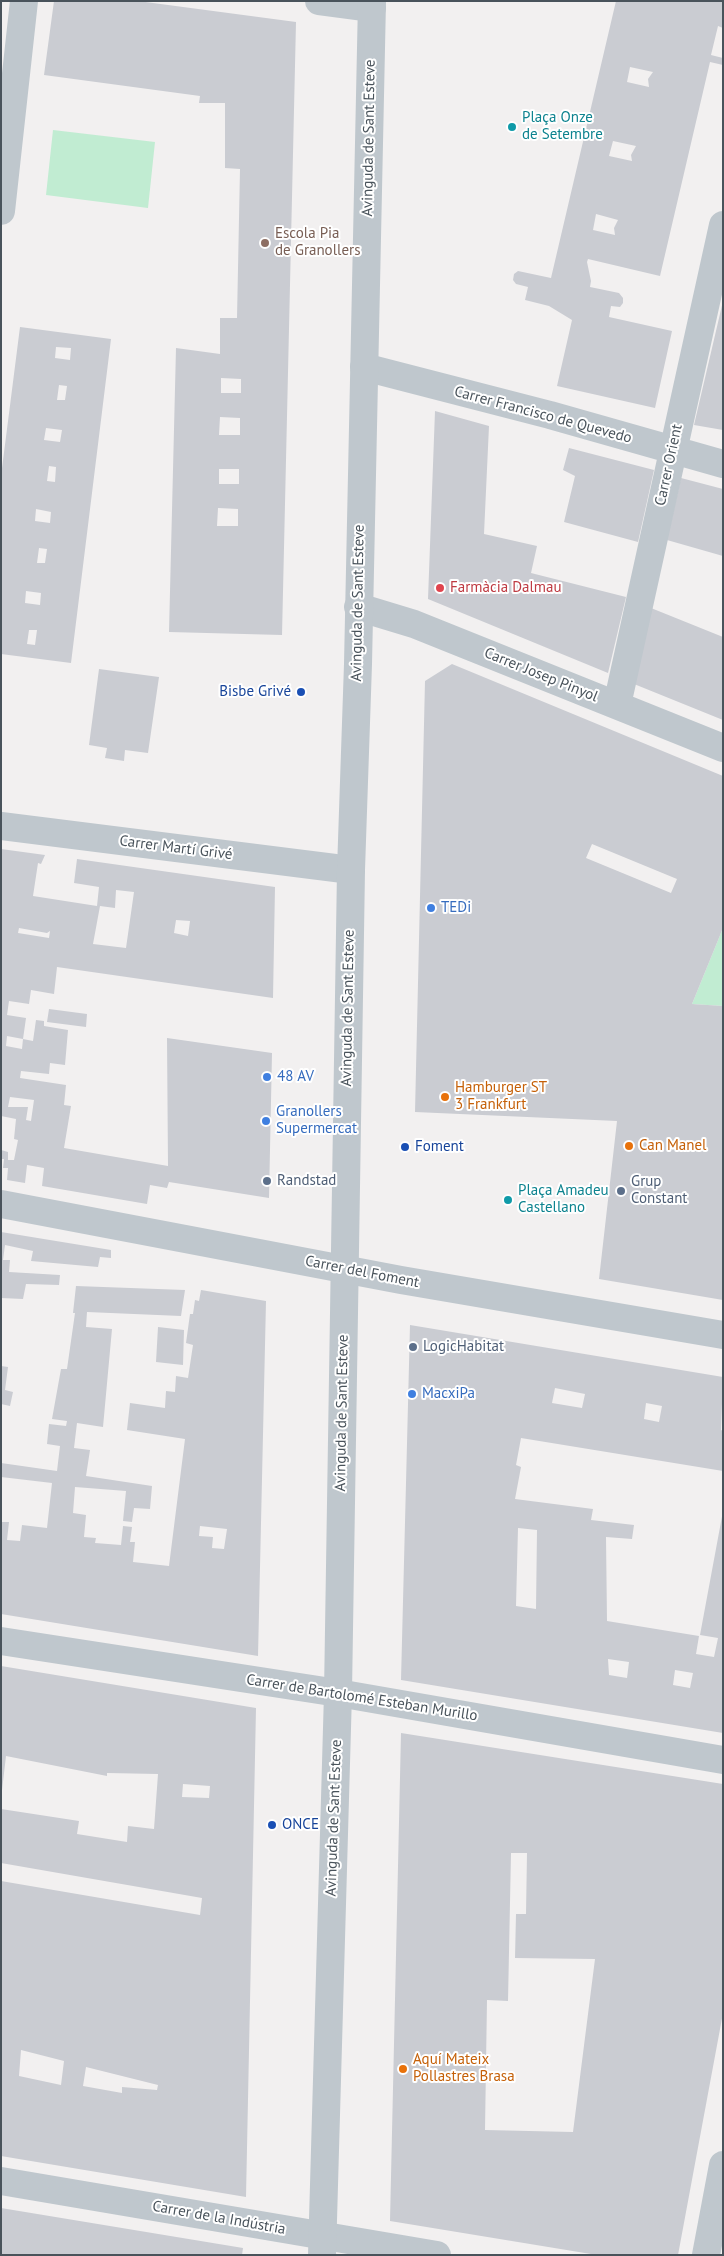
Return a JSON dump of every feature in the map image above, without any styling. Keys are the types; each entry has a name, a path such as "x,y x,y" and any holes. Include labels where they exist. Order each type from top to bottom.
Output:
{"street":[{"path":"1,211 24,1"},
{"path":"319,1 372,5"},
{"name":"Avinguda de Sant Esteve","path":"322,2245 338,1693 343,1269 351,870 372,5"},
{"name":"Carrer Orient","path":"617,705 723,225"},
{"name":"Carrer Francisco de Quevedo","path":"364,367 550,415 723,464"},
{"name":"Carrer Josep Pinyol","path":"358,607 414,624 723,748"},
{"name":"Carrer Martí Grivé","path":"1,826 351,870"},
{"name":"Carrer del Foment","path":"1,1204 343,1269 723,1335"},
{"name":"Carrer de Bartolomé Esteban Murillo","path":"1,1641 338,1693 723,1760"},
{"path":"706,2255 723,2165"},
{"name":"Carrer de la Indústria","path":"1,2181 322,2245 437,2255"}],"green space":[{"path":"53,130 155,142 148,208 46,195"},
{"path":"723,928 723,1006 692,1004"}],"building":[{"path":"54,1 138,1 296,22 282,635 169,632 176,348 220,354 220,318 237,318 240,169 225,168 225,103 199,103 200,96 44,75","holes":["221,378 241,379 241,393 221,393","220,417 240,418 240,435 219,435","219,469 239,469 239,484 219,484","218,508 238,509 238,526 217,526"]},
{"path":"616,1 723,1 723,28 718,26 711,55 723,58 723,65 710,62 660,276 588,259 587,262 591,281 590,287 619,293 623,298 623,303 620,307 611,306 609,317 672,331 655,408 557,386 572,320 549,306 525,300 528,287 516,284 513,280 514,274 518,271 551,278","holes":["630,67 653,72 648,79 649,87 627,82","613,141 636,146 631,155 632,161 609,156","596,214 618,220 614,228 615,235 593,230"]},
{"path":"723,301 723,430 694,425"},
{"path":"20,327 111,339 71,663 1,654 1,476","holes":["56,347 71,348 70,360 55,358","59,385 67,386 65,400 57,400","46,428 62,430 60,442 44,440","49,466 56,467 55,482 47,481","36,509 51,512 50,523 35,521","39,548 47,549 45,563 37,563","26,591 41,593 40,605 25,603","29,630 37,630 35,645 27,644"]},
{"path":"435,411 489,426 484,534 537,546 531,573 626,597 608,673 428,599"},
{"path":"569,448 654,470 638,542 564,522 575,476 563,470"},
{"path":"681,478 723,489 723,556 667,540"},
{"path":"651,608 723,637 723,720 634,684"},
{"path":"452,664 723,776 723,928 692,1004 723,1006 723,1300 599,1279 617,1121 415,1112 425,681","holes":["592,844 677,879 671,893 586,858"]},
{"path":"99,669 159,677 148,753 125,750 124,761 105,758 107,748 89,745"},
{"path":"1,849 45,855 41,864 38,863 33,896 97,906 99,887 74,883 77,859 275,887 273,998 57,967 54,994 31,990 29,1004 9,1001 7,1015 26,1018 23,1039 33,1041 36,1020 44,1021 44,1026 68,1030 65,1065 50,1063 49,1074 21,1071 20,1078 66,1085 64,1105 71,1106 64,1148 168,1166 167,1038 272,1053 269,1198 169,1182 167,1188 150,1185 147,1204 42,1186 44,1168 27,1165 25,1183 7,1180 8,1168 3,1168 4,1159 1,1159 1,1150 8,1152 8,1160 14,1160 18,1140 14,1139 16,1119 1,1116","holes":["116,890 134,892 126,948 93,944 100,906 115,908","176,920 190,921 188,936 174,933","19,928 47,933 50,931 49,938 18,933","7,1036 23,1039 22,1049 6,1046","10,1097 34,1100 31,1121 26,1120 28,1107 8,1107"]},
{"path":"49,1009 87,1014 86,1027 47,1022"},
{"path":"1,1232 111,1250 111,1258 100,1257 98,1267 31,1261 33,1251 5,1245 3,1260 10,1260 9,1272 60,1275 59,1285 26,1284 23,1299 1,1298"},
{"path":"76,1286 185,1290 181,1316 87,1312 86,1327 112,1329 103,1427 77,1423 74,1448 90,1450 86,1476 152,1486 150,1509 134,1508 132,1522 123,1521 126,1491 75,1487 73,1513 86,1515 84,1537 96,1538 95,1543 121,1545 123,1526 132,1527 130,1542 135,1542 133,1562 169,1566 185,1439 127,1430 130,1403 165,1408 166,1391 175,1392 176,1376 188,1378 193,1345 186,1343 190,1314 193,1314 195,1300 199,1301 201,1290 266,1301 258,1656 1,1614 1,1522 9,1522 7,1540 20,1541 22,1525 47,1528 52,1483 1,1477 1,1463 57,1471 60,1446 47,1444 49,1424 66,1426 67,1421 52,1419 61,1369 67,1369 75,1313 73,1313","holes":["200,1526 227,1529 224,1549 212,1548 213,1537 199,1536"]},
{"path":"410,1325 723,1377 721,1430 723,1431 723,1471 521,1438 516,1465 521,1467 515,1499 593,1509 591,1520 634,1525 632,1539 606,1537 607,1621 699,1636 696,1654 714,1657 718,1638 700,1635 723,1511 723,1733 401,1680","holes":["555,1388 585,1394 582,1408 552,1403","646,1403 662,1406 659,1422 644,1419","518,1528 537,1530 536,1609 516,1606","608,1659 629,1662 627,1678 609,1675","675,1670 693,1673 690,1688 673,1685"]},
{"path":"158,1327 184,1330 183,1365 156,1362"},
{"path":"1,1366 8,1367 5,1390 13,1392 10,1406 1,1404"},
{"path":"1,1666 256,1708 246,2197 1,2156 1,1881 200,1915 202,1898 1,1863 1,1809 79,1821 77,1834 127,1842 128,1826 154,1829 158,1774 107,1773 107,1776 6,1756 1,1799","holes":["183,1784 210,1786 209,1798 182,1797","21,2050 64,2061 61,2085 19,2076","86,2067 158,2085 157,2090 122,2087 122,2093 83,2086"]},
{"path":"401,1733 723,1784 723,2013 678,2255 597,2255 390,2221","holes":["511,1853 527,1853 526,1914 516,1914 515,1958 595,1959 573,2132 485,2130 487,2000 508,2001"]},
{"path":"1,2208 243,2248 242,2255 1,2255"}],"place":[{"name":"Plaça Onze de Setembre","path":"512,127"},
{"name":"Escola Pia de Granollers","path":"265,243"},
{"name":"Farmàcia Dalmau","path":"440,588"},
{"name":"Bisbe Grivé","path":"301,692"},
{"name":"TEDi","path":"431,908"},
{"name":"48 AV","path":"267,1077"},
{"name":"Hamburger ST 3 Frankfurt","path":"445,1097"},
{"name":"Granollers Supermercat","path":"266,1121"},
{"name":"Can Manel","path":"629,1146"},
{"name":"Foment","path":"405,1147"},
{"name":"Randstad","path":"267,1181"},
{"name":"Grup Constant","path":"621,1191"},
{"name":"Plaça Amadeu Castellano","path":"508,1200"},
{"name":"LogicHabitat","path":"413,1347"},
{"name":"MacxiPa","path":"412,1394"},
{"name":"ONCE","path":"272,1825"},
{"name":"Aquí Mateix Pollastres Brasa","path":"403,2069"}]}
